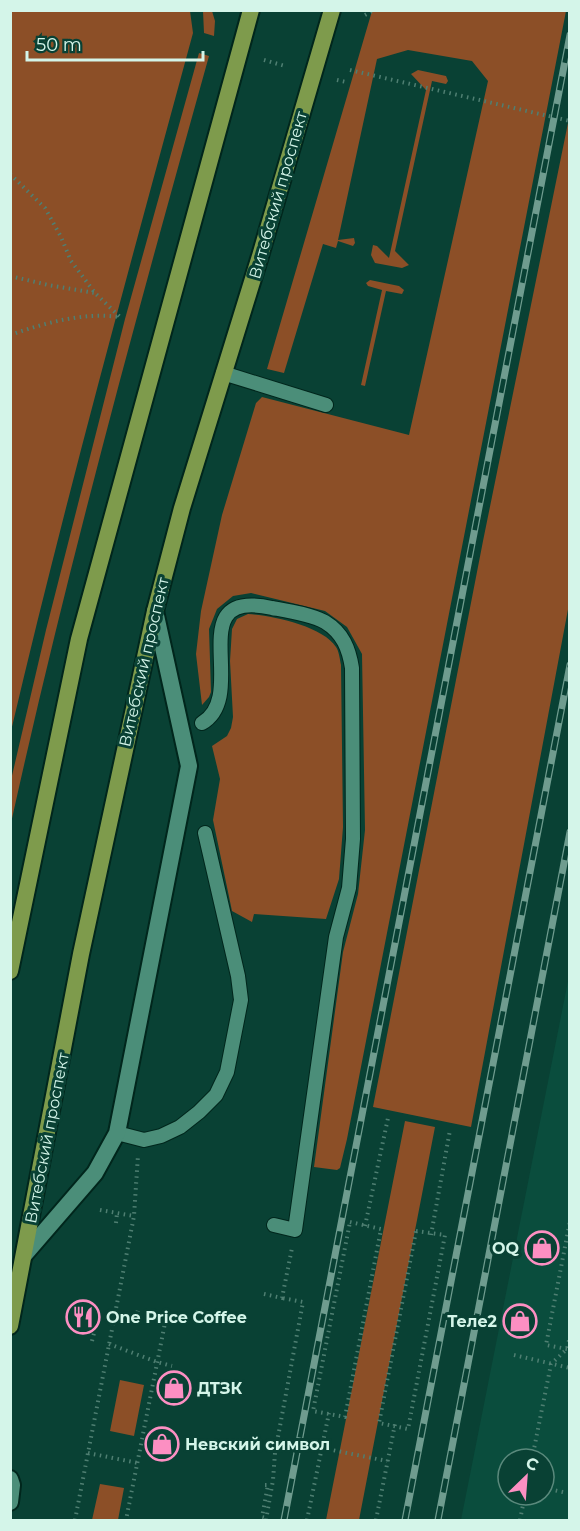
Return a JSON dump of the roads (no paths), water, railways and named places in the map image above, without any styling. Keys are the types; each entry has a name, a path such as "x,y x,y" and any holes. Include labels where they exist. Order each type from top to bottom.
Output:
{"main road":[{"path":"10,971 79,639 251,10"},
{"name":"Витебский проспект","path":"10,1326 81,954 154,611 182,508 260,256 332,10"}],"street":[{"path":"25,1254 95,1173 117,1133 189,766 154,611"},
{"path":"10,1479 12,1485 10,1502"}],"lane":[{"path":"223,373 326,405"},
{"path":"202,723 213,713 219,695 221,631 224,618 231,609 243,604 255,604 298,613 323,621 342,638 349,651 352,668 352,849 349,888 336,937 295,1230 274,1225"},
{"path":"117,1133 144,1140 161,1136 180,1127 200,1112 216,1095 227,1072 241,1000 238,976 205,833"}],"railway":[{"path":"284,1520 570,35"},
{"path":"405,1520 570,665"},
{"path":"438,1520 570,832"}],"place":[{"name":"OQ","path":"542,1248"},
{"name":"One Price Coffee","path":"83,1317"},
{"name":"Теле2","path":"520,1321"},
{"name":"ДТЗК","path":"174,1388"},
{"name":"Невский символ","path":"162,1444"}]}
